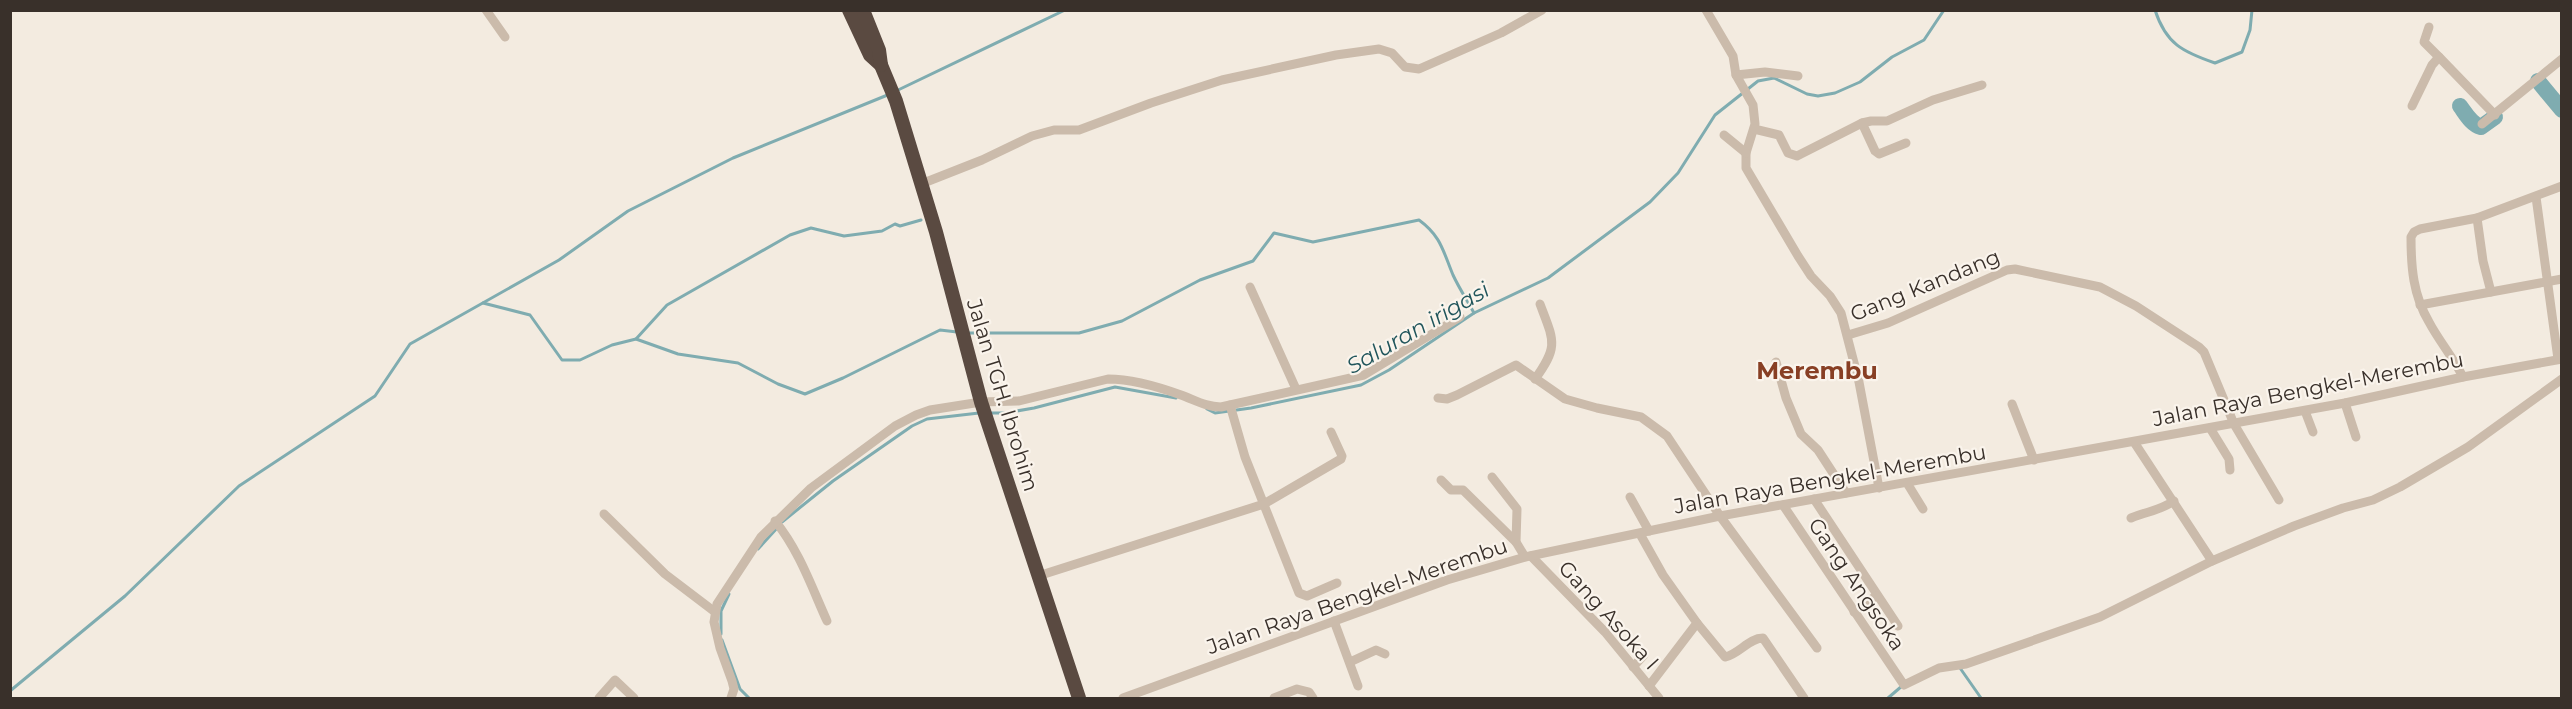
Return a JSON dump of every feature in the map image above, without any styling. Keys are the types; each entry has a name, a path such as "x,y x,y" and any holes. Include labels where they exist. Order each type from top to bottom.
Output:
{"highway":[{"path":"849,10 870,55 884,72"},
{"path":"863,10 879,50 884,72"},
{"name":"Jalan TGH. Ibrohim","path":"884,72 896,101 921,184 987,421 1079,699"}],"street":[{"path":"486,10 505,37"},
{"path":"921,184 982,160 1032,136 1054,130 1079,130 1222,80 1336,55 1379,49 1392,53 1405,67 1422,69 1501,33 1542,10"},
{"path":"1706,10 1733,56 1738,79 1753,105 1754,129 1746,153 1746,168 1811,276 1837,305 1848,335 1879,488"},
{"path":"2429,27 2424,42 2495,115"},
{"path":"2412,106 2432,65 2439,57"},
{"path":"2482,124 2562,58"},
{"path":"1738,79 1765,72 1798,76"},
{"path":"1754,129 1779,135 1788,153 1797,156 1862,123 1887,121 1933,100 1982,85"},
{"path":"1862,123 1875,151 1880,154 1906,143"},
{"path":"1724,135 1746,153"},
{"path":"2463,377 2420,305 2412,270 2411,237 2414,232 2477,218 2562,186"},
{"path":"2536,197 2560,359"},
{"path":"2477,218 2483,261 2491,292"},
{"name":"Gang Kandang","path":"1848,335 1888,323 2007,270 2015,269 2092,285 2136,306 2204,352 2234,424 2279,500"},
{"path":"2420,305 2562,279"},
{"path":"1250,287 1296,389"},
{"path":"1535,379 1547,363 1553,348 1540,304"},
{"path":"731,699 734,689 717,639 715,612 754,546 811,488 904,420 930,410 1019,401 1096,381 1115,379 1159,388 1207,405 1231,408 1296,389 1364,375 1460,317"},
{"name":"Jalan Raya Bengkel-Merembu","path":"1123,699 1447,580 1528,556 1720,516 2305,411 2560,359"},
{"path":"1776,362 1786,398 1801,434 1818,450 1846,493"},
{"path":"1438,398 1448,399 1514,366 1519,366 1565,399 1641,417 1658,428 1673,444 1720,516 1817,648"},
{"path":"2134,442 2212,561 2286,529 2343,508 2373,500 2400,487 2468,447 2562,379"},
{"path":"2345,403 2356,437"},
{"path":"2012,404 2034,460"},
{"path":"1231,408 1245,457 1300,595 1307,596 1337,583"},
{"path":"2305,411 2313,432"},
{"path":"2210,428 2229,459 2230,470"},
{"path":"1038,576 1264,504 1341,459 1331,432"},
{"path":"1492,477 1517,509 1516,542"},
{"name":"Gang Asoka I","path":"1441,480 1451,490 1463,490 1516,542 1605,632 1659,699"},
{"path":"1907,483 1923,509"},
{"path":"1630,497 1663,575 1697,623 1725,657 1734,654 1756,639 1763,638 1804,699"},
{"path":"1814,499 1898,626"},
{"path":"2131,518 2149,510 2160,511 2174,501"},
{"name":"Gang Angsoka","path":"1783,505 1901,683 1907,684 1938,668 1966,664 2100,617 2212,561"},
{"path":"604,514 665,574 715,612"},
{"path":"777,525 812,585 827,621"},
{"path":"1854,612 1876,596"},
{"path":"1334,621 1358,686"},
{"path":"1649,686 1697,623"},
{"path":"1350,662 1376,651 1385,654"},
{"path":"1633,667 1644,655"},
{"path":"599,699 615,680 634,699"},
{"path":"1274,699 1297,689 1309,692 1313,699"}],"waterway":[{"path":"896,91 1065,10"},
{"name":"Saluran irigasi","path":"1207,409 1215,413 1251,408 1361,385 1389,370 1474,313 1548,278 1650,202 1678,173 1715,115 1758,81 1774,78 1807,94 1818,96 1835,93 1860,82 1892,57 1924,40 1944,10"},
{"name":"Saluran irigasi","path":"2155,10 2159,22 2170,39 2194,55 2215,63 2242,52 2250,30 2252,10"},
{"path":"2538,81 2562,110"},
{"path":"10,691 125,596 239,486 375,396 410,344 559,260 628,211 733,158 890,94"},
{"path":"2460,106 2477,126 2481,127 2495,117"},
{"path":"636,339 667,305 790,235 811,228 844,236 882,231 895,224 900,226 921,220"},
{"path":"967,333 1079,333 1122,321 1200,280 1253,261 1274,233 1313,242 1419,220 1437,238 1455,280 1474,313"},
{"path":"483,303 530,315 562,360 580,360 612,345 636,339 678,354 738,363 778,384 805,394 843,378 940,330 957,332"},
{"name":"Saluran irigasi","path":"989,413 1034,408 1115,387 1176,398"},
{"name":"Saluran irigasi","path":"782,522 833,481 912,426 927,419 979,413"},
{"name":"Saluran irigasi","path":"758,549 778,527"},
{"name":"Saluran irigasi","path":"721,634 721,611 729,594"},
{"name":"Saluran irigasi","path":"722,640 740,689 749,698"},
{"path":"1960,668 1981,698"},
{"path":"1888,698 1902,686"}],"district":[{"name":"Merembu","path":"1817,370"}]}
